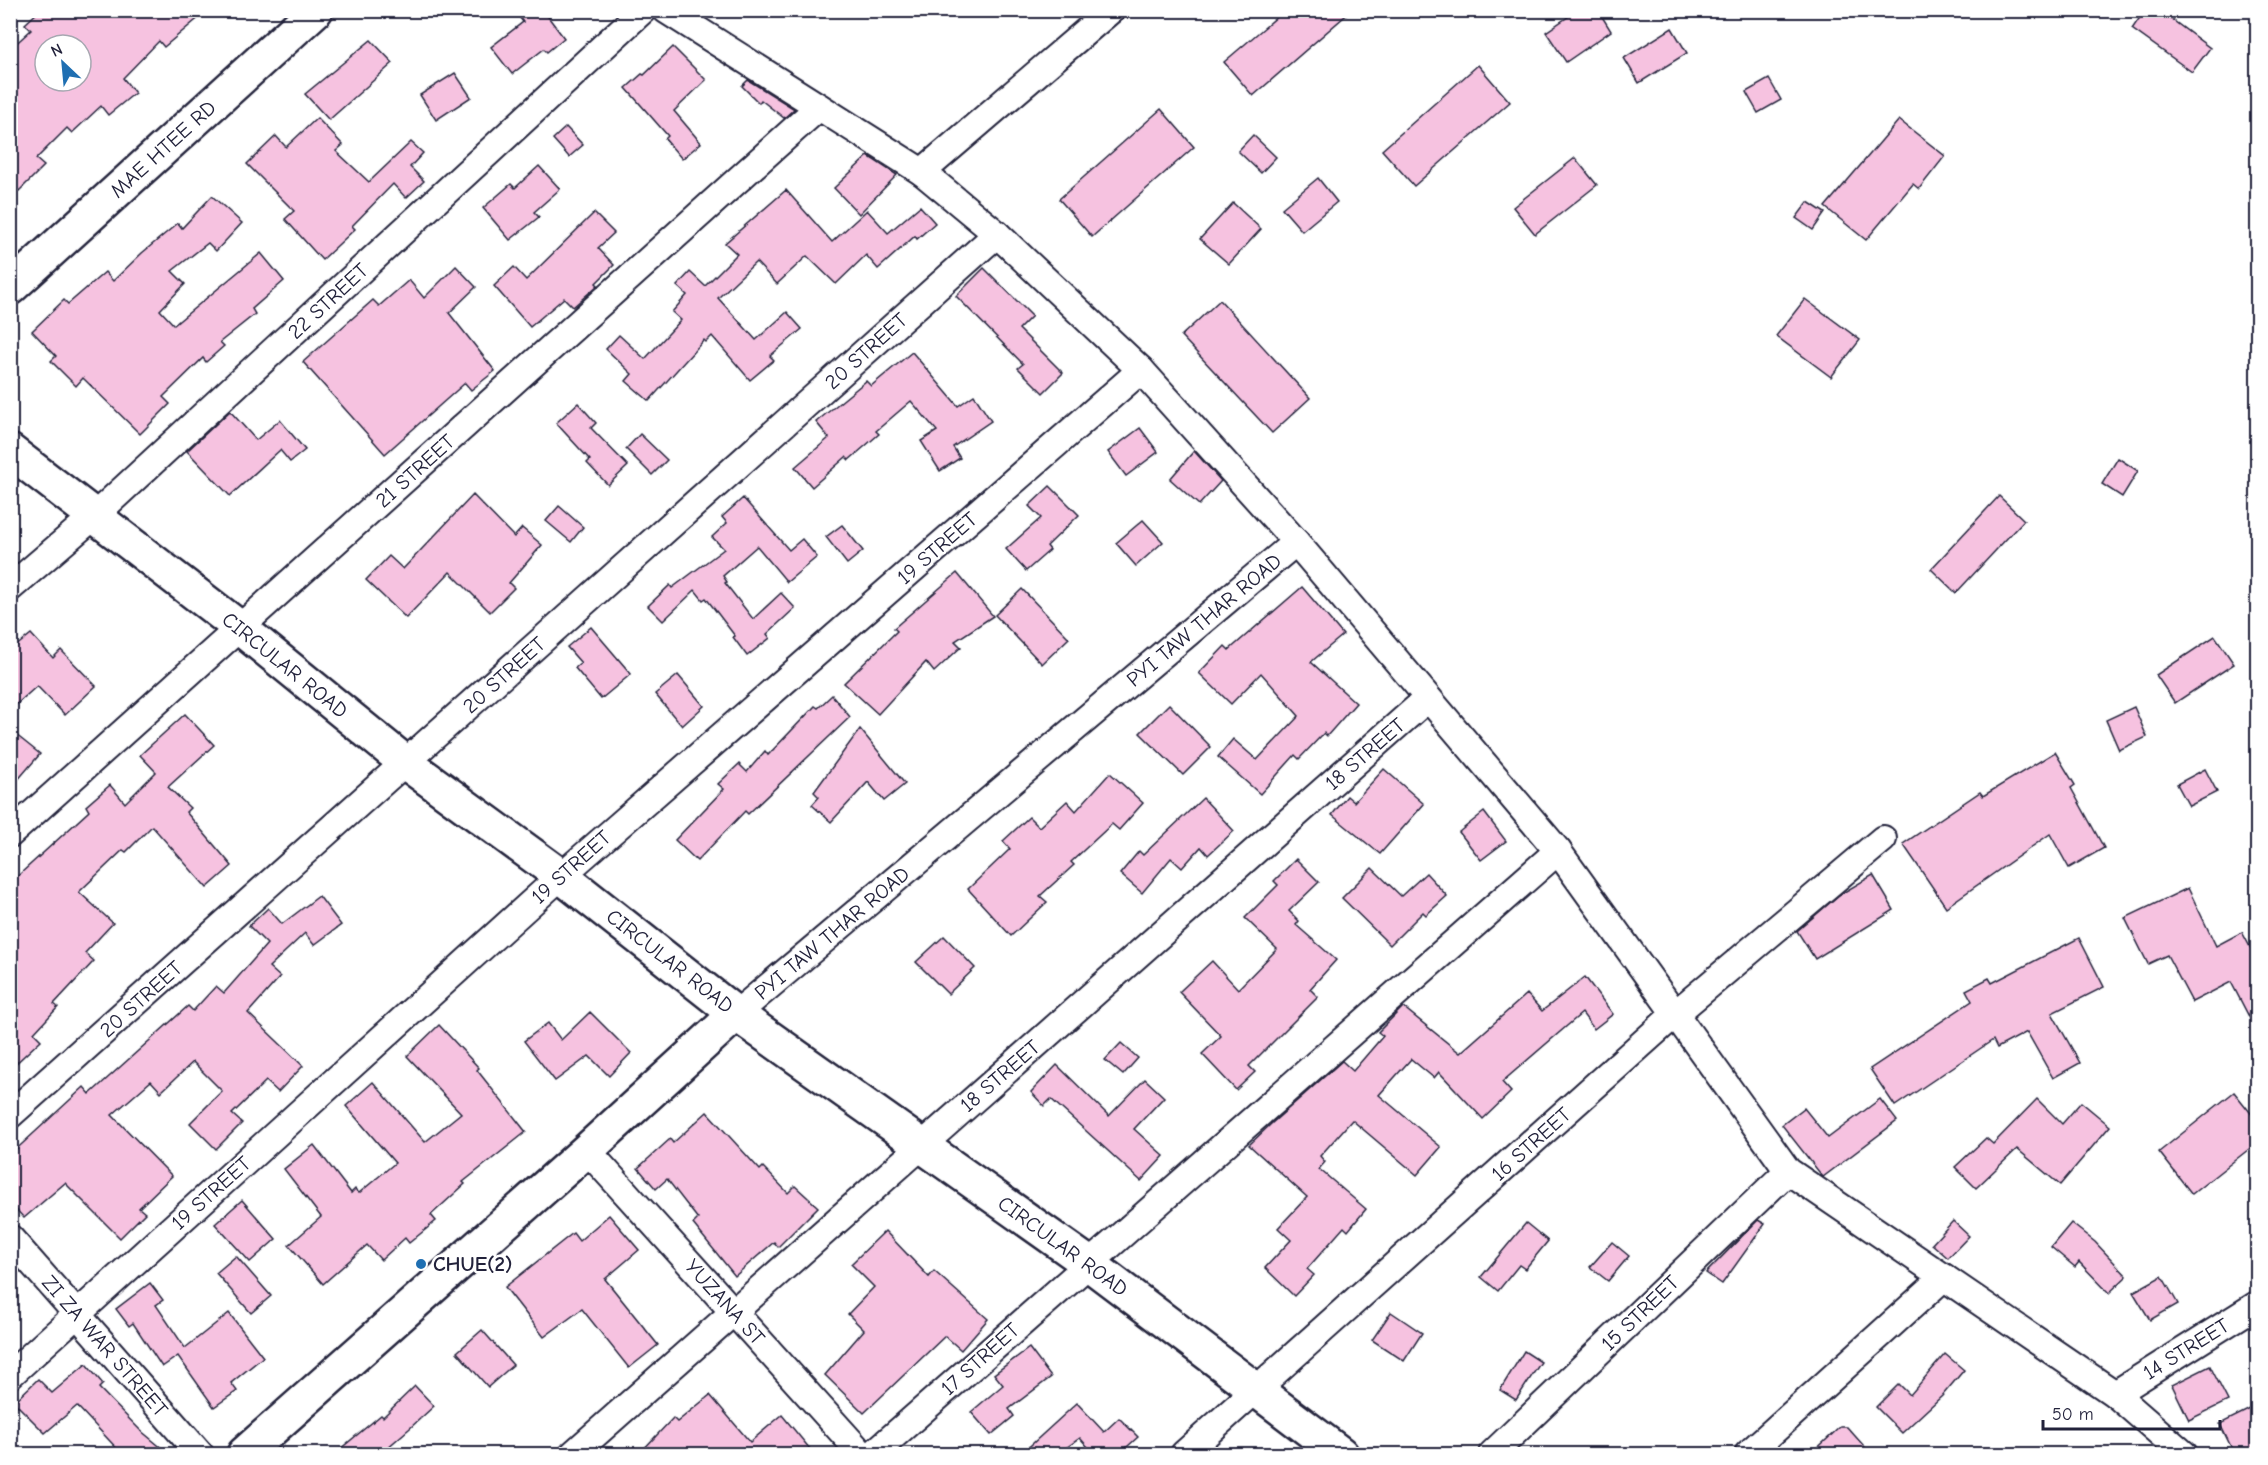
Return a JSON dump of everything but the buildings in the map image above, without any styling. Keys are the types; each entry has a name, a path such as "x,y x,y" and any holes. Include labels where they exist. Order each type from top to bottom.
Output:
{"main road":[{"name":"MAE HTEE RD","path":"10,288 316,10"},
{"name":"CIRCULAR ROAD","path":"10,451 240,628 406,763 561,876 736,1014 924,1144 1088,1263 1341,1455"},
{"name":"PYI TAW THAR ROAD","path":"244,1455 587,1150 736,1014"}],"street":[{"name":"22 STREET","path":"10,588 93,517 643,10"},
{"path":"666,10 922,172 997,234 1141,370 1296,542 1558,852 1788,1171 2115,1394 2184,1455"},
{"path":"922,172 1111,10"},
{"name":"21 STREET","path":"10,834 819,107"},
{"name":"20 STREET","path":"10,1115 997,234"},
{"name":"19 STREET","path":"10,1375 561,876 1141,370"},
{"name":"PYI TAW THAR ROAD","path":"736,1014 1296,542"},
{"name":"18 STREET","path":"573,1455 1428,698"},
{"name":"16 STREET","path":"1184,1455 1675,1014 1883,839"},
{"name":"17 STREET","path":"873,1455 1088,1263 1558,852"},
{"name":"YUZANA ST","path":"587,1150 862,1455"},
{"name":"15 STREET","path":"1492,1455 1788,1171"},
{"name":"ZI ZA WAR STREET","path":"10,1238 200,1455"},
{"path":"1748,1455 1944,1277"},
{"name":"14 STREET","path":"2115,1394 2258,1304"}],"place":[{"name":"CHUE(2)","path":"421,1264"}]}
